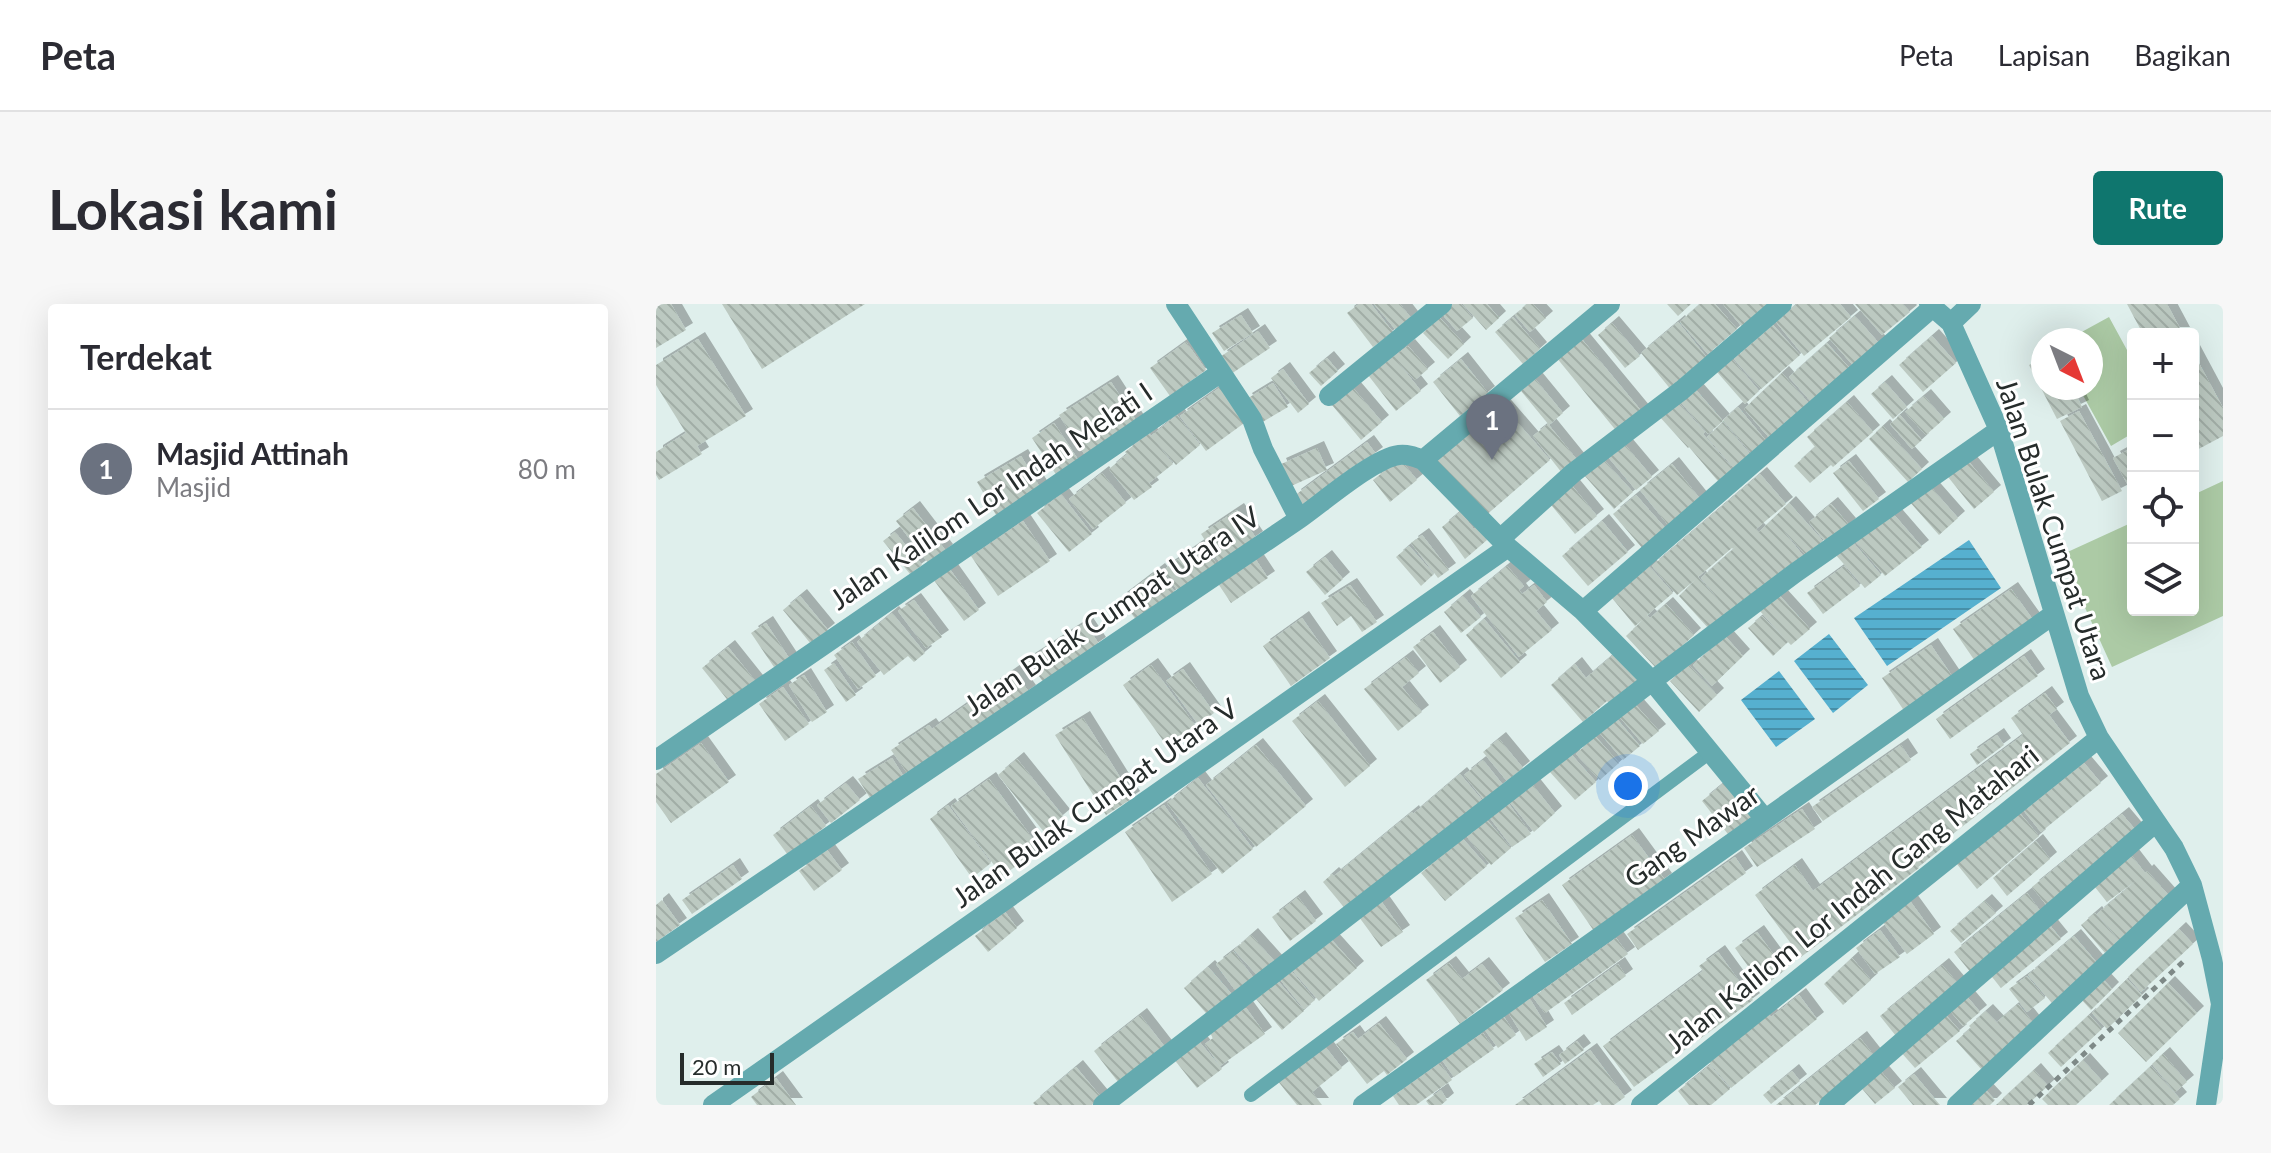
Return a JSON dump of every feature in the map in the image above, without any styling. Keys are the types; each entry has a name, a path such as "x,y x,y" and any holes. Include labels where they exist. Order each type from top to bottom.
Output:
{"street":[{"path":"1176,304 1252,419 1263,449 1299,519"},
{"path":"1329,396 1442,304"},
{"path":"1610,304 1423,460 1504,543 1583,611 1652,681 1765,819"},
{"name":"Jalan Bulak Cumpat Utara V","path":"713,1105 1504,543 1573,473 1682,390 1782,304"},
{"path":"1583,611 1931,306 1951,323 1971,304"},
{"name":"Jalan Bulak Cumpat Utara","path":"1951,323 1999,430 2079,696 2099,738 2174,848 2192,885 2222,1004 2209,1101"},
{"name":"Jalan Kalilom Lor Indah Melati I","path":"656,760 1220,373"},
{"path":"1103,1105 1795,573 1999,430"},
{"name":"Jalan Bulak Cumpat Utara IV","path":"656,954 1299,519 1378,462 1396,455 1423,460"},
{"name":"Gang Mawar","path":"1363,1105 2054,614"},
{"name":"Jalan Kalilom Lor Indah Gang Matahari","path":"1641,1105 2099,738"},
{"path":"1829,1105 2155,823"},
{"path":"1957,1105 2192,885"}],"lane":[{"path":"1251,1095 1710,752"}],"path":[{"path":"2029,1105 2207,939"}],"green space":[{"path":"2109,317 2127,350 2127,437 2111,446 2086,400 2103,400 2103,328 2089,328"},
{"path":"2223,481 2223,616 2112,667 2061,555 2127,525 2127,616 2199,616 2199,492"}],"water":[{"path":"1969,540 2001,588 1887,666 1854,618"},
{"path":"1829,634 1868,685 1833,713 1794,661"},
{"path":"1779,671 1815,719 1776,747 1741,700"}],"building":[{"path":"656,304 671,304 686,330 656,348"},
{"path":"722,304 865,304 762,369"},
{"path":"1359,304 1371,304 1393,332 1373,347 1347,313"},
{"path":"1374,304 1400,304 1411,318 1396,330"},
{"path":"1453,304 1461,304 1473,318 1457,331 1442,314"},
{"path":"1463,304 1487,304 1499,318 1486,330"},
{"path":"1527,304 1533,304 1546,318 1530,332 1515,315"},
{"path":"1667,304 1691,304 1678,316"},
{"path":"1700,304 1715,304 1737,329 1708,354 1680,322"},
{"path":"1723,304 1770,304 1743,328"},
{"path":"1797,304 1840,304 1851,317 1804,356 1776,322"},
{"path":"1855,304 1903,304 1910,312 1882,335"},
{"path":"2127,304 2167,304 2180,328 2140,328"},
{"path":"1241,315 1253,333 1224,351 1212,333"},
{"path":"1855,316 1884,349 1858,371 1829,338"},
{"path":"1439,317 1464,344 1448,359 1423,333"},
{"path":"1513,317 1540,349 1523,364 1495,332"},
{"path":"1678,322 1709,360 1672,391 1641,353"},
{"path":"1612,323 1640,356 1625,368 1598,335"},
{"path":"1773,325 1800,355 1761,389 1734,359"},
{"path":"1258,331 1270,348 1231,374 1220,357"},
{"path":"1932,336 1956,363 1923,392 1899,365"},
{"path":"1580,337 1643,413 1618,433 1556,357"},
{"path":"698,339 746,416 697,446 702,454 659,480 656,475 656,452 686,433 656,385 656,365"},
{"path":"1186,342 1206,370 1170,396 1150,368"},
{"path":"1827,343 1852,371 1814,405 1789,377"},
{"path":"1408,346 1428,369 1415,380 1397,361 1421,391 1396,411 1368,375"},
{"path":"1327,358 1338,371 1321,386 1309,373"},
{"path":"1461,359 1488,393 1460,416 1433,382"},
{"path":"1732,359 1759,391 1745,404 1717,372"},
{"path":"2199,363 2223,408 2223,436 2199,449"},
{"path":"1283,369 1309,404 1298,413 1271,378"},
{"path":"1782,373 1813,408 1790,429 1764,399 1788,428 1773,442 1744,409"},
{"path":"1535,379 1563,413 1549,425 1521,391"},
{"path":"1111,382 1137,422 1085,455 1059,415"},
{"path":"1885,382 1907,407 1893,419 1871,394"},
{"path":"1273,383 1288,407 1259,424 1245,400"},
{"path":"1222,386 1247,421 1206,451 1180,416"},
{"path":"1353,388 1382,422 1361,440 1332,405"},
{"path":"1695,389 1723,421 1708,434 1680,401"},
{"path":"1924,396 1944,419 1926,435 1905,412"},
{"path":"1676,400 1738,475 1723,487 1659,416"},
{"path":"2047,400 2079,400 2082,407 2057,419"},
{"path":"1500,402 1550,460 1484,517 1434,460"},
{"path":"1847,402 1873,432 1810,483 1794,466 1815,447 1807,437"},
{"path":"1738,407 1767,442 1752,454 1723,420"},
{"path":"2079,411 2122,491 2102,501 2060,421"},
{"path":"1177,415 1200,445 1176,465 1156,442 1173,464 1149,483 1152,487 1134,500 1109,469 1126,455 1138,470 1125,452"},
{"path":"1900,415 1922,440 1912,449 1890,424"},
{"path":"1723,422 1755,460 1739,474 1707,437"},
{"path":"1054,423 1079,461 1057,476 1032,438"},
{"path":"1548,424 1578,461 1562,473 1533,436"},
{"path":"1883,426 1922,469 1908,482 1869,439"},
{"path":"1367,442 1376,454 1302,508 1294,496"},
{"path":"1625,445 1652,477 1636,490 1609,458"},
{"path":"1317,448 1327,470 1289,487 1279,465"},
{"path":"2127,450 2127,483 2113,458"},
{"path":"1021,456 1041,489 996,515 977,482"},
{"path":"1964,456 1994,492 1974,509 1944,472"},
{"path":"1602,458 1633,492 1614,509 1584,475"},
{"path":"1400,459 1417,480 1390,502 1373,480"},
{"path":"1849,461 1879,499 1863,511 1833,473"},
{"path":"1672,464 1701,500 1669,526 1640,490"},
{"path":"1102,473 1126,503 1093,529 1069,499"},
{"path":"1760,474 1786,504 1756,529 1759,532 1789,503 1823,541 1807,556 1782,529 1804,557 1709,629 1679,596 1695,580 1677,595 1652,566","holes":["1738,545 1701,578 1722,604 1698,577"]},
{"path":"1569,482 1597,516 1575,534 1547,500"},
{"path":"1928,484 1958,518 1939,535 1909,501"},
{"path":"1061,494 1092,534 1069,552 1037,513"},
{"path":"1636,495 1666,529 1643,549 1613,514"},
{"path":"1831,504 1849,525 1827,544 1809,522"},
{"path":"913,508 946,551 929,564 896,521"},
{"path":"1889,509 1922,547 1885,576 1853,539"},
{"path":"1237,510 1256,538 1220,563 1201,534"},
{"path":"1460,512 1487,540 1465,559 1442,527"},
{"path":"1023,521 1050,561 998,596 971,556"},
{"path":"1602,521 1628,552 1588,586 1562,556"},
{"path":"895,532 922,565 910,574 883,541"},
{"path":"1422,535 1449,570 1438,578 1411,543"},
{"path":"1851,540 1881,575 1865,588 1835,554"},
{"path":"1202,543 1218,566 1180,594 1163,570"},
{"path":"1409,546 1434,574 1421,586 1396,557"},
{"path":"1254,557 1268,578 1231,603 1217,582"},
{"path":"1325,557 1343,579 1325,595 1306,572"},
{"path":"1507,566 1524,586 1519,590 1522,594 1534,585 1547,602 1536,611 1552,630 1519,657 1471,596"},
{"path":"1649,566 1673,593 1647,615 1650,618 1666,604 1694,635 1657,669 1626,636 1644,619 1635,626 1612,598"},
{"path":"1844,566 1860,586 1823,614 1807,593"},
{"path":"949,568 979,610 964,621 933,579"},
{"path":"1158,570 1175,592 1137,621 1120,599"},
{"path":"1350,585 1377,622 1362,632 1351,616 1337,626 1321,603"},
{"path":"2011,589 2036,624 1977,664 1953,629"},
{"path":"1779,595 1810,629 1791,645 1788,642 1773,656 1748,628 1762,616 1786,640 1760,611"},
{"path":"800,596 828,630 811,644 783,610"},
{"path":"1463,596 1481,617 1461,633 1444,612"},
{"path":"914,600 942,637 926,648 898,611"},
{"path":"892,613 925,653 914,662 908,656 884,675 857,642"},
{"path":"1302,618 1330,658 1291,686 1263,646"},
{"path":"1484,619 1520,662 1501,678 1466,635"},
{"path":"766,623 791,661 776,670 751,633"},
{"path":"1085,623 1099,644 1043,682 1028,660"},
{"path":"1433,632 1460,667 1440,683 1413,647"},
{"path":"1725,636 1743,656 1712,686 1693,665"},
{"path":"852,642 876,676 858,689 834,655"},
{"path":"1931,645 1956,682 1907,715 1882,678"},
{"path":"728,647 756,682 730,703 702,668"},
{"path":"1619,650 1646,682 1615,709 1607,701 1583,722 1551,685 1575,664 1586,678"},
{"path":"2024,656 2038,676 1950,739 1936,719"},
{"path":"1406,657 1419,673 1402,687 1422,712 1398,731 1364,689"},
{"path":"834,663 856,695 846,702 824,670"},
{"path":"1688,664 1717,695 1699,712 1670,681"},
{"path":"1151,665 1195,725 1167,746 1123,685"},
{"path":"1183,669 1214,713 1198,724 1166,681"},
{"path":"1014,671 1029,692 908,774 891,750 929,725 932,729"},
{"path":"804,675 827,712 812,722 789,685"},
{"path":"783,687 809,724 785,741 759,704"},
{"path":"2045,693 2057,709 2049,715 2070,743 1954,833 1919,868 1801,957 1755,895 1795,865 1813,891 2023,735 2011,718"},
{"path":"1318,701 1370,766 1345,787 1292,721"},
{"path":"1633,702 1659,731 1643,744 1618,715"},
{"path":"1083,718 1133,798 1106,815 1055,735"},
{"path":"1616,718 1640,746 1623,760 1599,732"},
{"path":"1997,735 2004,745 1977,765 1970,754"},
{"path":"1595,736 1619,763 1600,780 1576,754"},
{"path":"1499,739 1523,768 1507,781 1483,752"},
{"path":"701,743 729,782 671,823 656,802 656,774"},
{"path":"1256,745 1306,806 1256,847 1206,785"},
{"path":"1901,745 1911,760 1823,821 1812,807"},
{"path":"1570,753 1596,782 1575,800 1549,771"},
{"path":"892,758 904,777 870,798 858,779"},
{"path":"1017,759 1063,816 1044,832 998,775"},
{"path":"1483,760 1503,785 1484,800 1464,775"},
{"path":"2084,763 2101,783 2041,832 2024,811"},
{"path":"1460,774 1488,807 1348,912 1323,882"},
{"path":"1198,778 1253,849 1222,874 1167,803"},
{"path":"989,779 1040,849 1002,876 951,806"},
{"path":"846,783 860,800 831,823 817,805"},
{"path":"1531,783 1555,813 1534,832 1509,801"},
{"path":"1724,783 1754,820 1731,838 1702,801"},
{"path":"1506,800 1531,834 1512,847 1487,814"},
{"path":"948,805 991,863 972,878 930,819"},
{"path":"1164,805 1212,874 1172,902 1125,832"},
{"path":"811,806 826,826 788,855 773,835"},
{"path":"1802,809 1815,829 1757,867 1744,848"},
{"path":"2018,811 2039,836 1977,889 1956,863"},
{"path":"2122,814 2138,833 2048,907 2032,887"},
{"path":"1487,820 1511,848 1491,865 1467,837"},
{"path":"1632,835 1665,880 1594,931 1562,885"},
{"path":"1463,839 1487,866 1445,901 1421,873"},
{"path":"2036,841 2050,859 2007,896 1993,878"},
{"path":"827,850 842,870 814,891 799,871"},
{"path":"2128,851 2171,898 2120,941 2097,914 2137,880 2107,902 2090,881"},
{"path":"1735,857 1746,873 1638,950 1627,934"},
{"path":"733,865 742,879 692,914 682,900"},
{"path":"2027,893 2044,916 1972,974 1954,952"},
{"path":"1298,897 1316,921 1290,941 1272,917"},
{"path":"662,900 680,925 656,942 656,905"},
{"path":"1542,900 1572,944 1545,962 1515,918"},
{"path":"1381,901 1403,932 1381,947 1359,917"},
{"path":"1910,901 1934,934 1907,954 1882,921"},
{"path":"1985,901 1996,913 1961,943 1950,931"},
{"path":"1005,912 1017,928 988,952 975,936"},
{"path":"2095,913 2119,941 2105,953 2081,925"},
{"path":"2048,923 2061,939 2001,988 1988,972"},
{"path":"2179,929 2193,944 2141,992 2128,977"},
{"path":"1880,930 1900,957 1875,974 1856,948"},
{"path":"1757,932 1785,970 1763,987 1735,948"},
{"path":"1251,935 1277,964 1261,979 1234,950"},
{"path":"2074,936 2098,964 2052,1003 2028,975"},
{"path":"1329,937 1357,968 1319,1001 1293,971"},
{"path":"1616,938 1628,954 1545,1013 1533,997"},
{"path":"1233,951 1256,981 1238,994 1216,964"},
{"path":"1718,952 1753,1000 1634,1087 1603,1046 1703,971 1699,966"},
{"path":"1852,958 1871,980 1843,1005 1824,984"},
{"path":"1449,963 1462,979 1482,964 1503,990 1460,1024 1426,980"},
{"path":"1618,964 1626,976 1572,1015 1564,1003"},
{"path":"1942,965 1959,985 1896,1036 1880,1016"},
{"path":"1208,967 1236,999 1212,1020 1184,988"},
{"path":"1289,968 1315,1000 1304,1009 1278,977"},
{"path":"2027,976 2045,998 2027,1012 2009,989"},
{"path":"2100,976 2112,989 2091,1010 2079,997"},
{"path":"2127,979 2142,995 2107,1029 2092,1013"},
{"path":"1277,980 1304,1011 1282,1030 1256,999"},
{"path":"2168,983 2197,1013 2146,1062 2118,1033"},
{"path":"1964,993 1980,1012 1963,1026 1947,1007"},
{"path":"1799,995 1817,1019 1731,1088 1708,1061 1767,1012 1771,1017"},
{"path":"1530,999 1547,1027 1526,1041 1508,1012"},
{"path":"2018,1004 2034,1024 1982,1070 1956,1041 1986,1011 2003,1029 1997,1022"},
{"path":"1246,1008 1265,1034 1220,1066 1205,1044 1213,1038 1210,1033"},
{"path":"1944,1013 1960,1031 1915,1068 1899,1050"},
{"path":"1140,1015 1168,1051 1122,1087 1094,1051"},
{"path":"2089,1015 2102,1029 2061,1067 2048,1053"},
{"path":"1504,1017 1516,1035 1498,1048 1485,1030"},
{"path":"1379,1023 1407,1059 1387,1075 1384,1071 1367,1084 1336,1044 1353,1032 1358,1039"},
{"path":"1483,1033 1494,1049 1454,1077 1442,1060"},
{"path":"1860,1038 1875,1057 1815,1105 1776,1105"},
{"path":"1197,1039 1222,1069 1197,1088 1173,1058"},
{"path":"1577,1041 1584,1050 1565,1064 1559,1055"},
{"path":"1323,1044 1342,1068 1312,1092 1322,1105 1297,1105 1277,1080"},
{"path":"1590,1050 1625,1097 1614,1105 1602,1105 1599,1101 1593,1105 1515,1105"},
{"path":"1552,1052 1561,1064 1543,1077 1534,1064"},
{"path":"2163,1054 2187,1082 2175,1092 2152,1064"},
{"path":"2083,1060 2102,1081 2076,1105 2048,1105 2042,1099"},
{"path":"1440,1063 1452,1080 1416,1105 1399,1105 1393,1096"},
{"path":"1710,1065 1730,1089 1711,1105 1689,1105 1678,1091"},
{"path":"2151,1066 2180,1099 2173,1105 2109,1105"},
{"path":"1076,1067 1101,1097 1092,1105 1033,1103"},
{"path":"1878,1068 1895,1088 1875,1104 1858,1084"},
{"path":"2034,1070 2048,1086 2027,1105 1996,1105"},
{"path":"1792,1071 1800,1081 1771,1104 1763,1095"},
{"path":"1914,1074 1940,1105 1913,1105 1898,1087"},
{"path":"776,1078 796,1105 757,1105 751,1097"},
{"path":"1981,1085 1995,1100 1990,1105 1966,1105"},
{"path":"1441,1090 1447,1100 1441,1105 1429,1105 1426,1101"}],"place":[{"name":"Masjid Attinah","path":"1492,460"}]}
